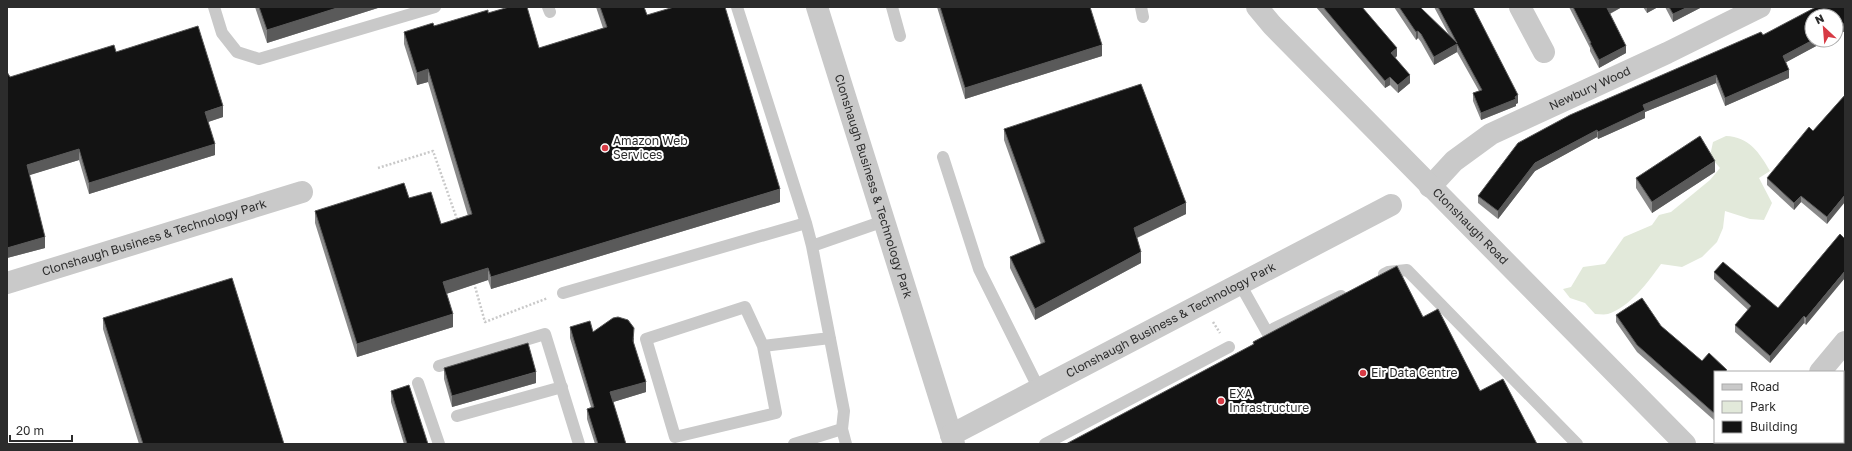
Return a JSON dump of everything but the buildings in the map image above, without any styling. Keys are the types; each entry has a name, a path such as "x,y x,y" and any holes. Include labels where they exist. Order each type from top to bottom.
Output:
{"street":[{"name":"Clonshaugh Business & Technology Park","path":"817,7 952,439 1039,389 1391,205"},
{"name":"Clonshaugh Road","path":"1258,7 1272,25 1430,187 1685,444"},
{"path":"1520,7 1544,52"},
{"name":"Newbury Wood","path":"1430,187 1454,161 1491,134 1680,47 1760,7"},
{"name":"Clonshaugh Business & Technology Park","path":"7,283 302,192"},
{"path":"1821,371 1845,342"}],"lane":[{"path":"214,7 222,33 237,52 259,59 435,7"},
{"path":"737,7 812,246 844,411 842,429 846,444"},
{"path":"892,7 900,36"},
{"path":"942,157 979,269 1039,389"},
{"path":"812,246 884,221"},
{"path":"563,293 806,223"},
{"path":"1374,279 1388,272 1407,270 1577,444"},
{"path":"1240,284 1267,332 1353,290"},
{"path":"745,307 763,346 776,413 675,437 646,339 745,307"},
{"path":"439,366 545,334 580,444"},
{"path":"763,346 830,338"},
{"path":"1045,444 1229,347"},
{"path":"418,383 439,444"},
{"path":"457,416 562,387"},
{"path":"794,444 842,429"}],"path":[{"path":"378,168 433,151 459,228"},
{"path":"473,278 485,322 563,293"},
{"path":"1203,304 1229,347"}],"green space":[{"path":"1726,136 1741,139 1747,143 1762,158 1770,171 1759,178 1772,203 1764,220 1750,219 1725,211 1723,228 1717,242 1702,257 1682,267 1661,264 1638,293 1616,311 1608,314 1595,314 1585,303 1570,298 1563,289 1571,287 1583,267 1605,264 1624,237 1652,225 1659,215 1671,212 1710,180 1720,168 1710,156 1713,142"}],"place":[{"name":"Amazon Web Services","path":"605,148"},
{"name":"Eir Data Centre","path":"1363,373"},
{"name":"EXA Infrastructure","path":"1221,401"}]}
